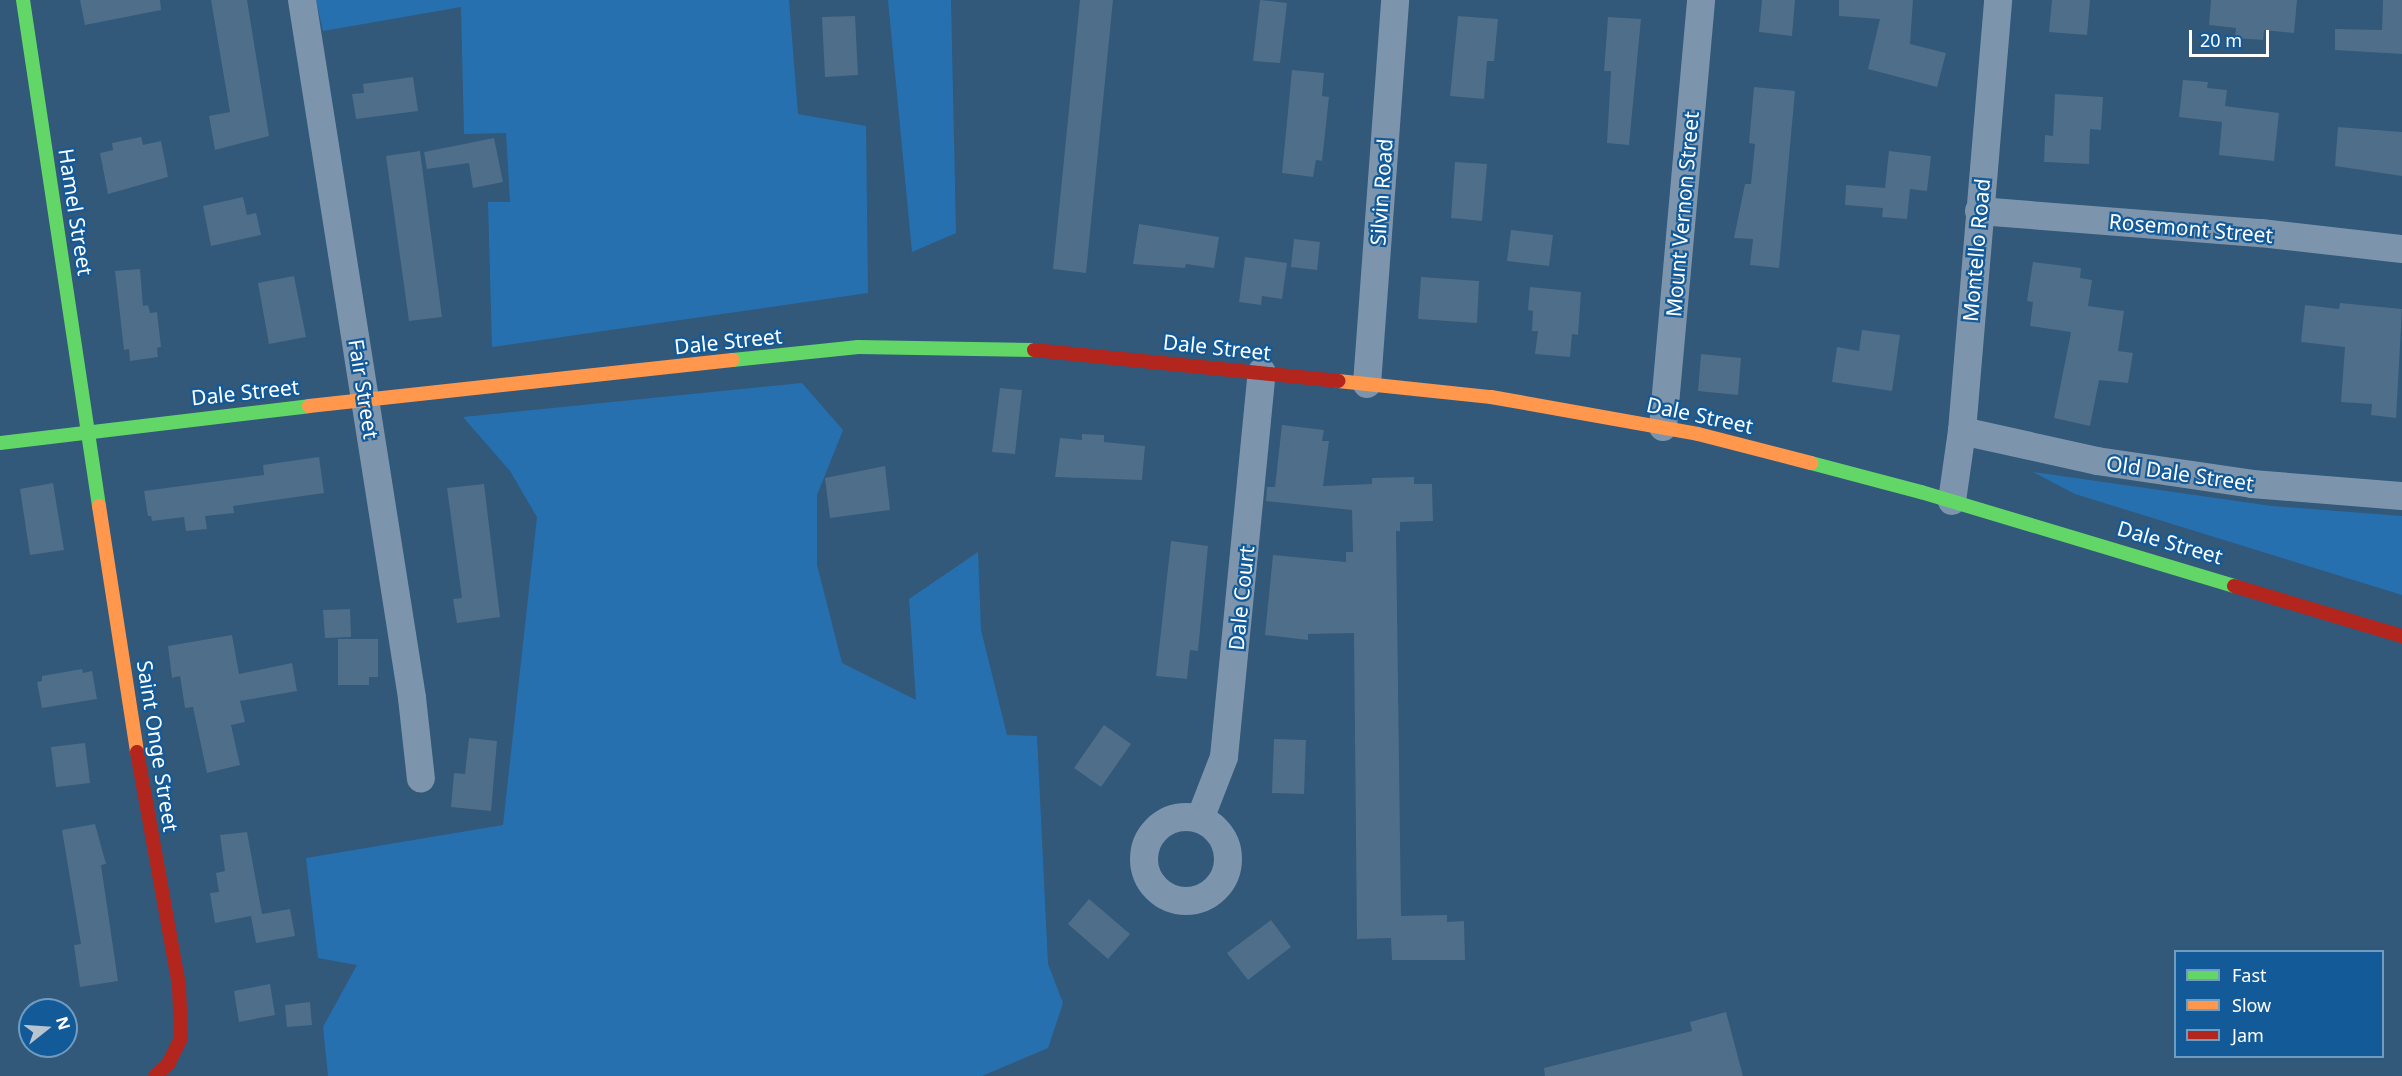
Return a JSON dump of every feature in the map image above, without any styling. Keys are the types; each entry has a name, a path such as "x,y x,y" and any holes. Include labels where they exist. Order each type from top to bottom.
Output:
{"street":[{"name":"Hamel Street","path":"23,0 88,431"},
{"name":"Fair Street","path":"302,0 365,400 421,779"},
{"name":"Silvin Road","path":"1367,384 1395,0"},
{"name":"Mount Vernon Street","path":"1662,428 1701,0"},
{"name":"Montello Road","path":"1952,501 1962,431 1998,0"},
{"name":"Rosemont Street","path":"1979,211 2261,233 2402,249"},
{"name":"Dale Street","path":"0,443 365,400 858,347 1009,347 1491,397 1662,428 1952,501 2402,636"},
{"name":"Dale Court","path":"1200,819 1224,758 1262,372"},
{"name":"Saint Onge Street","path":"88,431 132,722 179,986 181,1038 168,1064 156,1076"},
{"name":"Old Dale Street","path":"1962,431 2107,463 2252,484 2402,496"}],"shaded area":[{"path":"316,0 789,0 798,114 866,126 868,293 492,347 488,202 510,202 506,133 464,134 461,7 323,31"},
{"path":"888,0 951,0 956,233 912,252"},
{"path":"802,383 843,430 817,495 817,565 842,663 916,700 909,599 978,552 981,630 1007,735 1037,736 1048,964 1063,1003 1048,1048 982,1076 328,1076 323,1027 357,965 318,958 306,858 503,825 537,517 510,471 463,417"},
{"path":"2033,472 2272,506 2402,516 2402,595 2075,494"}],"building":[{"path":"80,0 160,0 161,10 85,25"},
{"path":"211,0 247,0 269,136 215,150 209,116 230,112"},
{"path":"1080,0 1113,0 1086,273 1053,269"},
{"path":"1260,0 1287,3 1280,63 1253,61"},
{"path":"1762,0 1795,0 1792,36 1759,32"},
{"path":"1839,0 1913,0 1910,44 1946,53 1937,87 1868,69 1880,19 1839,16"},
{"path":"2052,0 2090,0 2087,35 2049,32"},
{"path":"2211,0 2297,0 2294,33 2264,30 2263,40 2235,38 2236,28 2209,25"},
{"path":"2383,0 2402,0 2402,54 2335,50 2335,29 2382,30"},
{"path":"855,16 858,75 825,77 822,17"},
{"path":"1458,16 1498,19 1494,61 1487,61 1484,99 1450,96"},
{"path":"1608,17 1641,19 1629,145 1607,143 1611,71 1604,71"},
{"path":"1292,70 1324,73 1322,96 1329,97 1322,161 1316,160 1313,177 1282,173"},
{"path":"413,77 418,111 356,119 352,94 364,93 363,84"},
{"path":"2183,80 2208,82 2207,88 2227,90 2225,106 2279,113 2274,161 2219,155 2222,122 2179,117"},
{"path":"1754,87 1795,91 1779,268 1750,265 1753,239 1734,238 1745,184 1751,184 1755,144 1749,143"},
{"path":"2055,94 2103,97 2101,130 2090,129 2089,164 2044,162 2045,135 2053,136"},
{"path":"2338,127 2402,132 2402,176 2335,166"},
{"path":"141,137 143,145 161,141 168,177 108,194 100,153 113,150 112,143"},
{"path":"494,138 503,182 473,188 469,163 427,169 424,152"},
{"path":"420,151 442,317 409,321 386,156"},
{"path":"1889,151 1931,156 1927,191 1910,189 1907,219 1882,217 1883,208 1845,205 1846,185 1885,188"},
{"path":"1455,162 1487,164 1482,221 1451,218"},
{"path":"243,197 247,215 256,213 261,235 211,246 203,206"},
{"path":"1139,224 1219,237 1214,268 1186,264 1185,268 1133,264"},
{"path":"1511,230 1553,235 1549,266 1507,261"},
{"path":"1294,239 1320,242 1317,270 1291,267"},
{"path":"1245,257 1287,263 1282,299 1262,296 1261,305 1239,302"},
{"path":"2033,262 2081,268 2080,278 2092,280 2088,306 2124,311 2118,351 2133,353 2128,383 2099,380 2090,426 2054,418 2071,332 2030,326 2033,302 2027,301"},
{"path":"140,269 143,306 148,305 150,313 157,312 161,347 157,348 158,357 130,361 129,349 124,350 115,271"},
{"path":"294,276 306,337 269,344 258,283"},
{"path":"1421,277 1479,281 1477,323 1418,319"},
{"path":"1530,287 1581,292 1578,335 1572,334 1570,357 1535,354 1538,331 1532,331 1533,311 1528,310"},
{"path":"2340,303 2402,309 2396,418 2371,415 2372,404 2341,402 2345,347 2301,342 2305,305 2339,309"},
{"path":"1862,330 1900,335 1892,391 1832,382 1837,347 1859,351"},
{"path":"1701,354 1741,358 1738,395 1698,391"},
{"path":"1000,388 1022,390 1015,454 992,452"},
{"path":"1282,425 1324,430 1322,441 1329,441 1323,486 1372,484 1372,478 1414,477 1414,484 1432,484 1433,521 1400,522 1400,531 1396,531 1401,916 1447,915 1447,922 1464,921 1465,960 1392,960 1391,938 1357,939 1354,633 1308,634 1308,640 1265,635 1273,555 1346,562 1346,552 1353,552 1352,510 1266,501 1267,487 1275,487"},
{"path":"1082,434 1104,435 1104,442 1145,446 1142,480 1055,477 1060,438 1082,440"},
{"path":"319,457 324,493 233,506 234,513 205,516 207,529 186,531 184,517 152,521 151,516 148,516 144,491 264,475 263,465"},
{"path":"885,466 890,510 830,518 825,478"},
{"path":"53,483 64,550 30,555 20,489"},
{"path":"484,484 500,617 457,623 453,599 462,598 447,488"},
{"path":"1171,541 1208,546 1198,651 1190,650 1187,679 1156,676"},
{"path":"350,609 351,637 325,638 323,610"},
{"path":"232,635 239,674 292,663 297,691 240,701 245,722 231,725 240,765 207,773 193,707 185,708 180,676 172,678 168,646"},
{"path":"338,639 378,639 378,677 369,677 369,685 338,685"},
{"path":"82,669 83,673 92,671 97,699 42,708 37,682 42,681 42,676"},
{"path":"1104,725 1131,744 1101,787 1074,768"},
{"path":"469,738 497,741 491,811 451,807 454,773 465,774"},
{"path":"1274,739 1306,740 1304,794 1272,793"},
{"path":"85,743 90,783 56,787 51,747"},
{"path":"95,824 106,864 101,865 118,981 80,987 74,945 81,944 62,830"},
{"path":"247,832 262,914 290,909 295,936 256,943 251,916 215,923 210,893 219,892 216,873 225,871 220,835"},
{"path":"1089,899 1130,934 1108,959 1068,924"},
{"path":"1271,920 1291,947 1248,980 1227,953"},
{"path":"270,984 275,1015 239,1022 234,991"},
{"path":"310,1002 312,1025 287,1027 285,1005"},
{"path":"1726,1012 1743,1076 1545,1076 1544,1068 1692,1031 1690,1022"}],"traffic: fast":[{"path":"23,0 99,506"},
{"path":"733,360 858,347 1034,350"},
{"path":"0,443 309,406"},
{"path":"1811,463 1921,492 2234,586"}],"traffic: slow":[{"path":"309,406 733,360"},
{"path":"1338,381 1491,397 1698,434 1811,463"},
{"path":"99,506 137,752"}],"traffic: jam":[{"path":"1034,350 1338,381"},
{"path":"2234,586 2402,636"},
{"path":"137,752 179,986 181,1038 169,1063 155,1076"}]}
